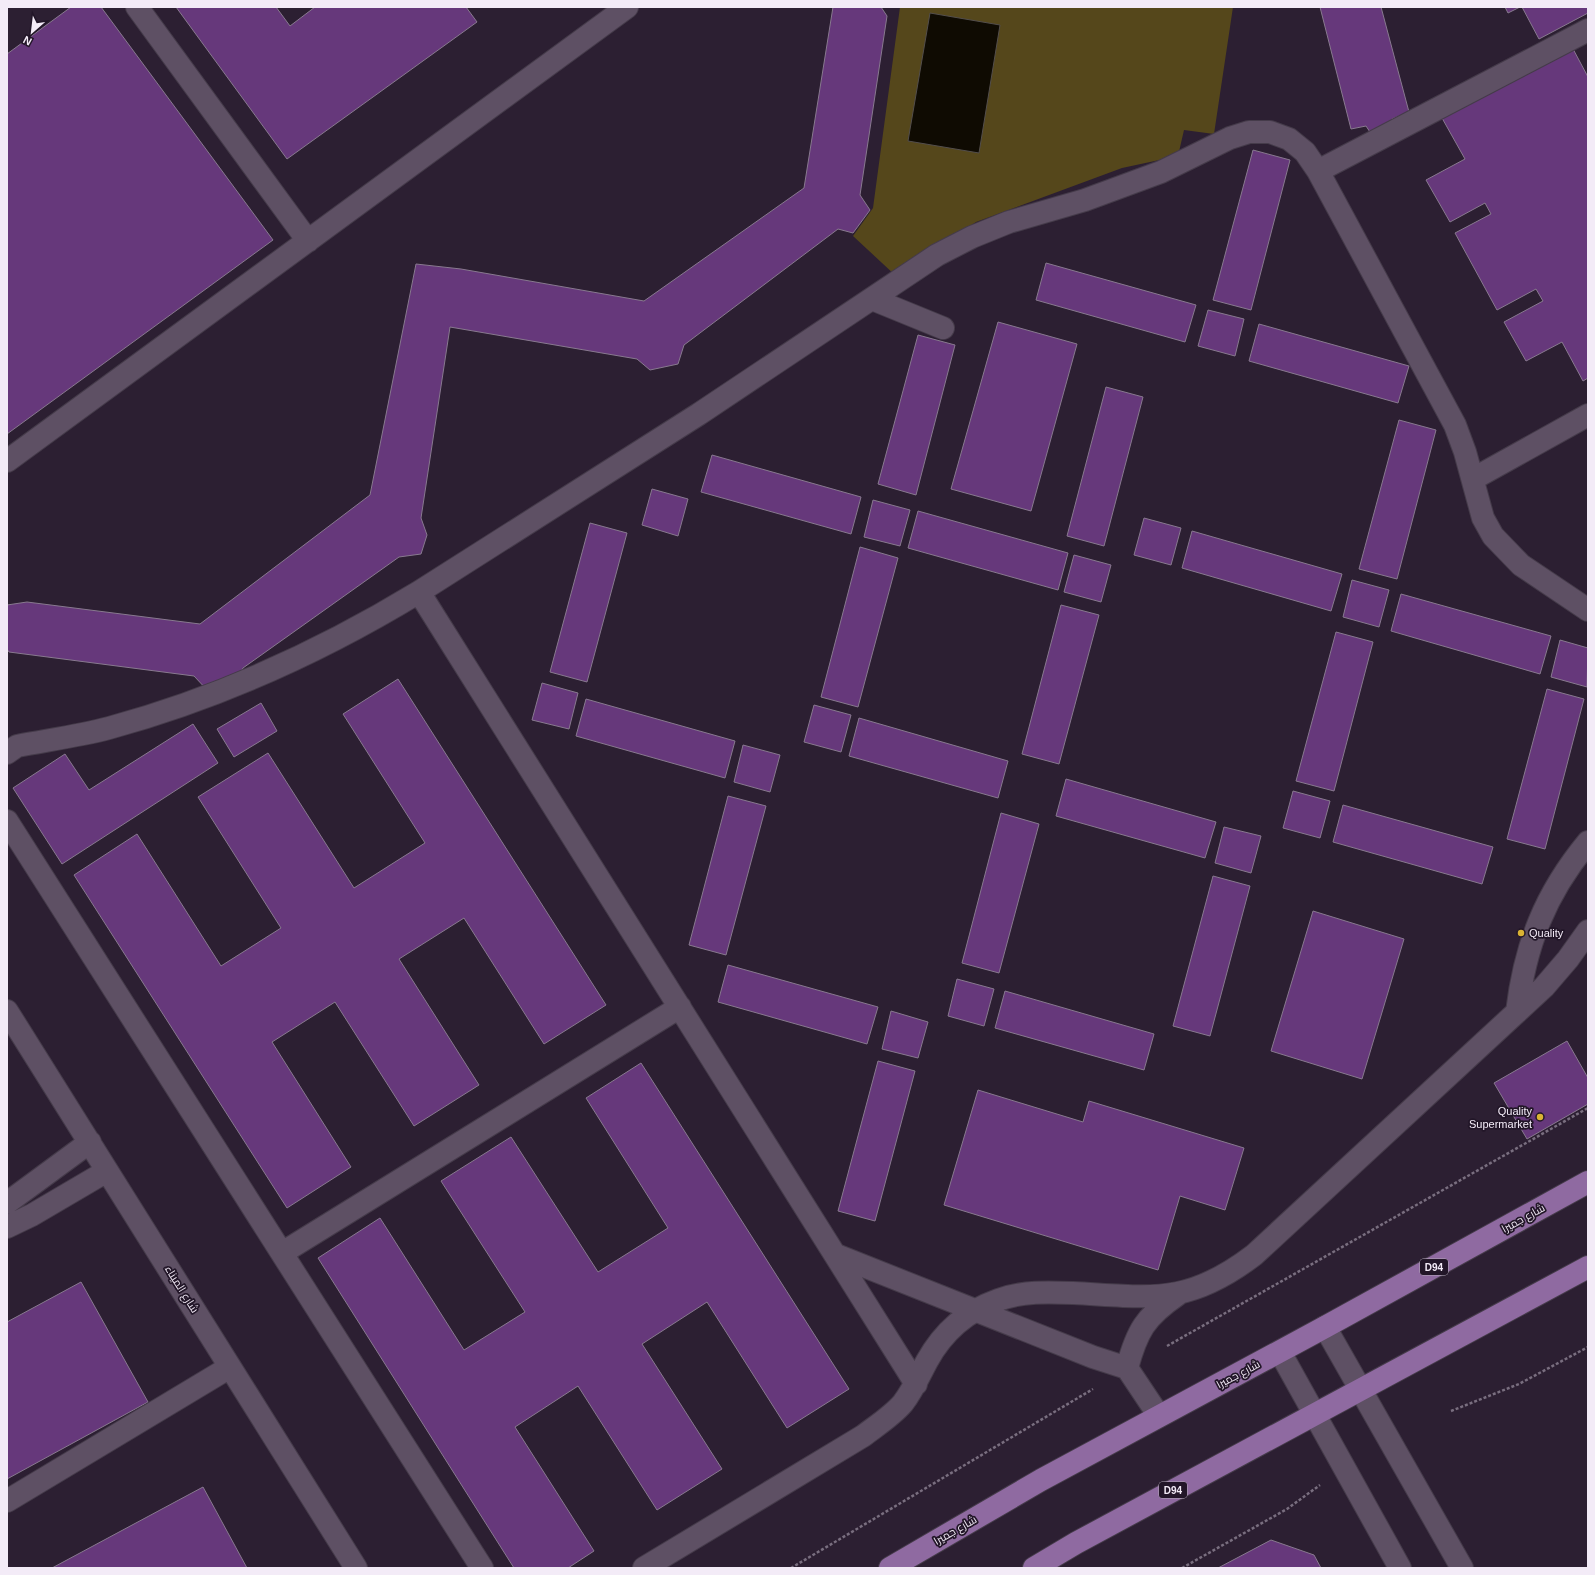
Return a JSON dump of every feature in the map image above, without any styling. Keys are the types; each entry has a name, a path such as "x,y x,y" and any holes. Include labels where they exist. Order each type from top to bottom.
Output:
{"main road":[{"name":"شارع جميرا","path":"890,1568 1041,1480 1280,1352 1588,1182"},
{"name":"D94","path":"1034,1568 1076,1543 1588,1267"}],"street":[{"path":"137,7 308,241"},
{"path":"7,461 627,7"},
{"path":"1318,171 1588,30"},
{"path":"7,752 17,746 108,728 218,692 324,646 419,592 700,414 937,255 972,237 1009,222 1123,187 1168,169 1230,138 1249,132 1270,132 1289,139 1305,152 1318,171 1455,425 1473,480 1483,518 1493,536 1521,565 1588,610"},
{"path":"872,299 943,328"},
{"path":"1473,480 1588,415"},
{"path":"419,592 916,1384"},
{"path":"7,821 482,1568"},
{"path":"1517,1012 1521,979 1540,916 1555,886 1588,842"},
{"path":"644,1568 863,1436 884,1421 902,1404 916,1384 926,1362 939,1341 955,1324 975,1310 1000,1299 1026,1293 1052,1292 1148,1298 1177,1295 1212,1283 1231,1273 1254,1255 1517,1012 1554,976 1588,931"},
{"path":"282,1253 680,1007"},
{"name":"شارع الميناء","path":"7,1011 356,1568"},
{"path":"7,1202 90,1142"},
{"path":"7,1227 32,1215 107,1171"},
{"path":"836,1255 1093,1357 1127,1368 1159,1416"},
{"path":"1127,1368 1133,1347 1142,1325 1158,1308 1177,1295"},
{"path":"1325,1327 1462,1568"},
{"path":"1280,1352 1400,1568"},
{"path":"7,1501 230,1367"}],"path":[{"path":"791,1568 1127,1368 1588,1108"},
{"path":"1451,1411 1520,1384 1588,1347"},
{"path":"1182,1568 1287,1509 1307,1496 1342,1466"}],"shaded area":[{"path":"900,7 1233,7 1214,134 1184,130 1178,156 1122,168 976,222 896,276 853,236 873,208"},
{"path":"930,13 1000,25 979,153 908,141"}],"building":[{"path":"71,7 101,7 273,240 7,434 7,54"},
{"path":"176,7 276,7 290,26 315,7 466,7 477,22 287,159"},
{"path":"833,7 881,7 887,16 860,195 870,210 853,233 838,229 684,345 678,364 650,370 637,359 450,327 421,518 427,535 421,554 399,557 243,668 236,683 209,692 194,676 9,652 7,649 7,605 27,602 200,624 370,495 416,264 461,269 644,301 804,188"},
{"path":"1320,7 1381,7 1409,112 1392,119 1392,128 1372,135 1366,126 1351,129"},
{"path":"1505,7 1520,7 1508,13"},
{"path":"1522,7 1588,7 1588,13 1539,39"},
{"path":"1572,47 1588,77 1588,378 1583,381 1562,342 1526,361 1504,322 1543,301 1536,289 1497,310 1455,233 1491,214 1485,203 1450,222 1426,180 1465,159 1442,118"},
{"path":"1253,150 1290,160 1251,310 1213,300"},
{"path":"1046,263 1196,305 1185,342 1036,300"},
{"path":"1208,310 1244,319 1235,356 1198,346"},
{"path":"998,322 1077,344 1031,511 951,489"},
{"path":"1259,324 1409,366 1398,403 1249,361"},
{"path":"918,335 955,345 916,495 878,484"},
{"path":"1106,387 1143,397 1104,546 1067,536"},
{"path":"1399,420 1436,430 1397,579 1359,569"},
{"path":"712,455 861,497 851,534 701,492"},
{"path":"652,489 688,499 678,536 642,525"},
{"path":"873,500 910,510 900,546 864,537"},
{"path":"918,511 1068,553 1058,590 908,548"},
{"path":"1144,518 1181,528 1171,565 1134,555"},
{"path":"590,523 627,533 587,682 550,672"},
{"path":"1192,531 1342,574 1331,611 1182,568"},
{"path":"860,547 898,558 858,707 821,697"},
{"path":"1074,555 1111,565 1101,602 1064,592"},
{"path":"1352,580 1389,590 1379,627 1343,617"},
{"path":"1401,594 1551,636 1540,674 1391,631"},
{"path":"1061,605 1099,615 1059,764 1022,754"},
{"path":"1336,632 1373,642 1334,791 1296,781"},
{"path":"1560,640 1588,648 1587,687 1551,677"},
{"path":"398,679 606,1005 544,1044 464,918 399,959 479,1085 414,1126 335,1002 272,1042 351,1167 287,1208 74,875 137,834 221,966 281,928 198,797 268,753 354,888 425,843 343,714"},
{"path":"542,683 578,693 569,729 532,720"},
{"path":"1547,689 1584,699 1545,849 1507,839"},
{"path":"586,699 735,741 725,778 576,736"},
{"path":"261,703 277,731 234,757 217,729"},
{"path":"814,705 851,715 841,752 804,742"},
{"path":"859,718 1008,761 998,798 849,756"},
{"path":"193,724 218,763 62,864 13,788 65,754 89,790"},
{"path":"743,745 780,755 770,792 734,782"},
{"path":"1066,779 1216,822 1205,858 1056,816"},
{"path":"1293,791 1330,801 1320,838 1283,828"},
{"path":"728,796 766,806 726,955 689,945"},
{"path":"1343,805 1493,847 1482,884 1333,842"},
{"path":"1001,813 1039,824 999,973 962,963"},
{"path":"1224,827 1261,836 1251,873 1215,863"},
{"path":"1213,876 1250,886 1210,1036 1173,1026"},
{"path":"1313,911 1404,939 1362,1079 1271,1051"},
{"path":"728,965 878,1007 867,1044 718,1002"},
{"path":"957,979 994,989 984,1026 948,1016"},
{"path":"1005,991 1154,1034 1144,1070 995,1028"},
{"path":"891,1011 928,1022 918,1058 882,1049"},
{"path":"1567,1041 1588,1078 1588,1104 1527,1139 1494,1083"},
{"path":"878,1061 915,1071 875,1221 838,1211"},
{"path":"641,1063 849,1389 787,1428 707,1302 642,1344 722,1469 657,1510 578,1386 515,1427 594,1551 568,1568 514,1568 318,1258 380,1218 464,1350 525,1312 441,1181 511,1137 598,1272 668,1228 586,1098"},
{"path":"978,1090 1083,1122 1089,1101 1244,1148 1225,1210 1180,1196 1158,1270 944,1205"},
{"path":"81,1282 148,1402 7,1479 7,1322"},
{"path":"203,1487 247,1568 52,1568"},
{"path":"1271,1540 1314,1555 1321,1568 1218,1568"}],"place":[{"name":"Quality","path":"1521,933"},
{"name":"Quality Supermarket","path":"1540,1117"}]}
